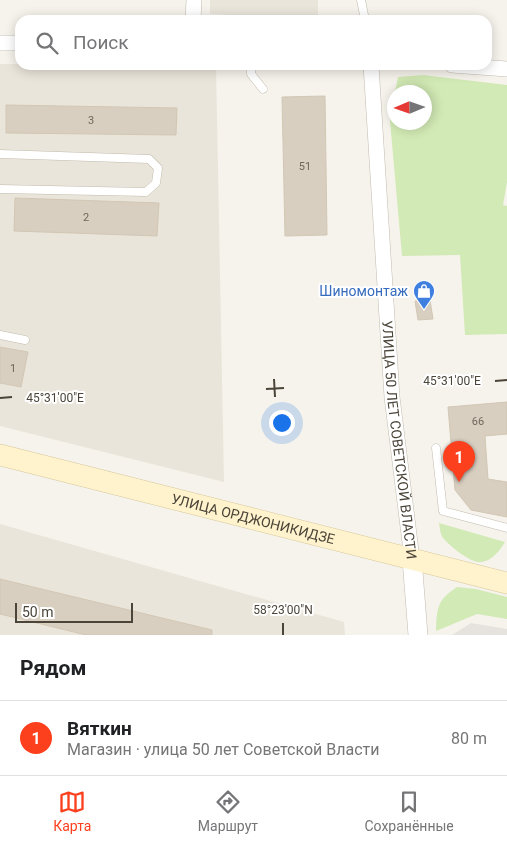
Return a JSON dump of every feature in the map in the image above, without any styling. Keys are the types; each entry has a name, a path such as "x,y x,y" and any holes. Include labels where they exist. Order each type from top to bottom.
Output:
{"main road":[{"name":"УЛИЦА ОРДЖОНИКИДЗЕ","path":"0,455 507,583"}],"street":[{"path":"193,15 194,0"},
{"path":"0,43 15,43"},
{"path":"492,68 507,69"},
{"name":"УЛИЦА 50 ЛЕТ СОВЕТСКОЙ ВЛАСТИ","path":"371,70 392,398 412,559 418,635"}],"lane":[{"path":"361,0 364,15"},
{"path":"251,70 251,74 263,89"},
{"path":"0,154 149,159 158,168 156,183 146,192 0,189"},
{"path":"0,335 25,340"},
{"path":"436,448 443,510 507,528"}],"shaded area":[{"path":"210,0 318,0 318,15 210,14"},
{"path":"0,64 15,64 15,70 216,70 224,482 0,426"},
{"path":"0,524 344,622 345,635 0,635"},
{"path":"471,623 507,629 507,635 452,635"}],"green space":[{"path":"423,75 507,85 507,182 503,205 507,206 507,334 465,335 460,255 402,256 391,130 432,130 432,85 396,85 398,77"},
{"path":"439,523 505,542 493,557 486,561 477,562 461,554 443,538"},
{"path":"457,587 476,589 507,597 507,619 477,614 436,631 439,605 445,596"}],"building":[{"path":"325,96 327,235 285,236 282,97"},
{"path":"6,105 177,108 176,135 6,133"},
{"path":"15,198 159,203 157,236 14,231"},
{"name":"Шиномонтаж","path":"430,300 433,319 418,320 415,301"},
{"path":"0,347 28,352 21,387 0,383"},
{"path":"507,402 507,434 485,436 488,479 507,482 507,517 471,510 455,490 448,407"},
{"path":"0,579 212,630 212,635 86,635 0,614"}],"place":[{"name":"Шиномонтаж","path":"424,310"},
{"name":"Вяткин","path":"459,482"}]}
